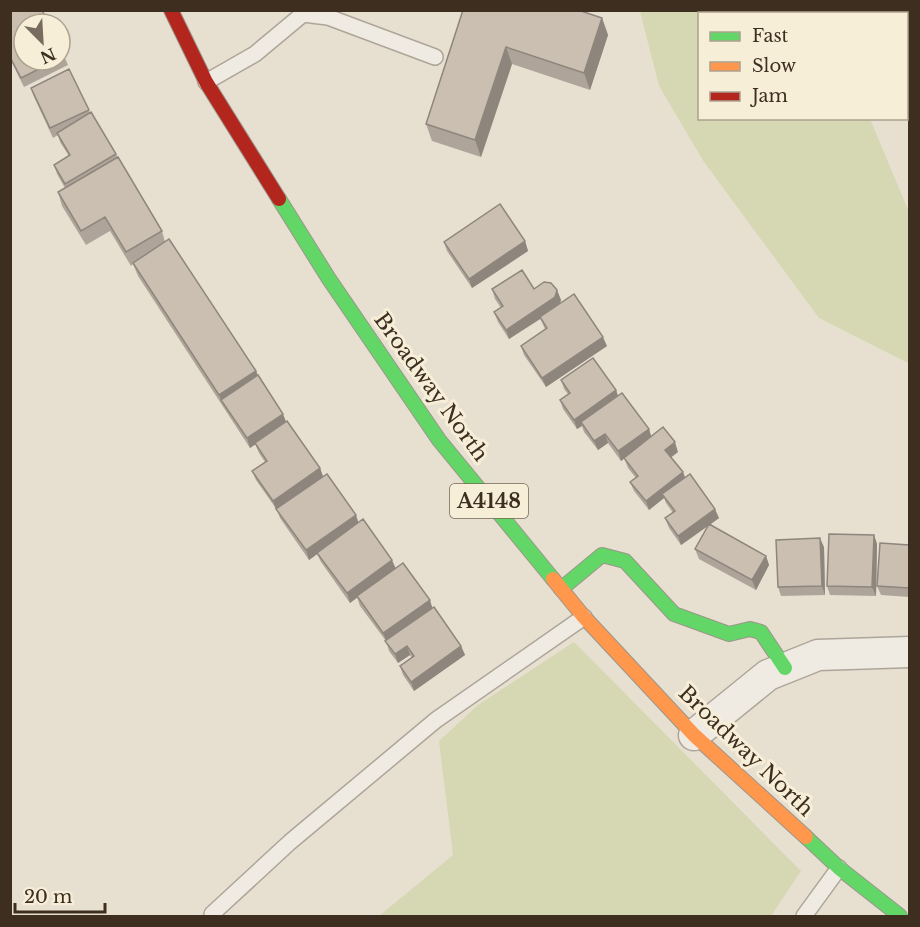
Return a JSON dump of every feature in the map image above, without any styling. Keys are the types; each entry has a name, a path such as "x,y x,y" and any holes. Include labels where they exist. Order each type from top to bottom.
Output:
{"main road":[{"name":"Broadway North","path":"171,10 206,82 329,279 439,440 584,617 694,735 839,868 900,916"},
{"path":"561,589 602,555 625,561 674,614 729,634 750,629 761,632 785,668"}],"street":[{"path":"694,735 768,675 818,655 909,652"}],"lane":[{"path":"206,82 255,54 303,14 328,17 435,57"},
{"path":"212,914 290,842 436,720 584,617"},
{"path":"804,916 839,868"}],"green space":[{"path":"640,11 828,11 698,12 698,120 870,120 909,212 908,363 819,318 704,162 659,86"},
{"path":"574,642 801,871 771,916 379,916 453,855 439,741 478,705"}],"building":[{"path":"10,10 42,10 43,12 12,12 12,61 10,57"},
{"path":"463,10 578,10 602,18 584,73 506,47 475,140 426,124"},
{"path":"18,72 33,72 21,78"},
{"path":"63,72 70,72 89,110 50,128 31,88"},
{"path":"91,112 116,154 65,184 54,165 70,155 57,133"},
{"path":"118,157 162,231 126,252 105,217 81,231 58,192"},
{"path":"500,204 525,241 469,279 444,242"},
{"path":"169,239 256,371 219,395 133,263"},
{"path":"522,270 534,289 544,282 551,283 557,290 555,297 506,330 494,312 503,306 492,289"},
{"path":"574,294 603,337 542,378 521,346 547,328 540,317"},
{"path":"593,358 616,390 574,420 560,400 570,393 561,380"},
{"path":"258,375 283,414 247,438 221,400"},
{"path":"622,393 649,429 618,451 605,434 594,441 581,422"},
{"path":"287,421 320,468 273,501 252,471 267,461 255,443"},
{"path":"663,427 675,442 665,450 683,472 646,501 630,482 638,476 624,458"},
{"path":"327,474 356,515 306,550 276,509"},
{"path":"690,474 715,509 678,536 665,518 675,511 662,494"},
{"path":"363,519 392,560 347,593 317,553"},
{"path":"709,524 766,556 752,580 695,549"},
{"path":"829,534 874,535 872,587 827,586"},
{"path":"820,538 822,586 778,587 776,540"},
{"path":"880,543 909,545 909,588 877,586"},
{"path":"403,563 430,600 383,633 357,596"},
{"path":"434,607 461,646 411,682 400,666 414,656 407,646 395,654 385,641"}],"traffic: fast":[{"path":"279,199 329,279 439,440 553,579"},
{"path":"561,589 602,555 625,561 674,614 729,634 750,629 761,632 785,668"},
{"path":"806,837 839,868 900,916"}],"traffic: slow":[{"path":"553,579 584,617 694,735 806,837"}],"traffic: jam":[{"path":"171,10 206,82 279,199"}]}
